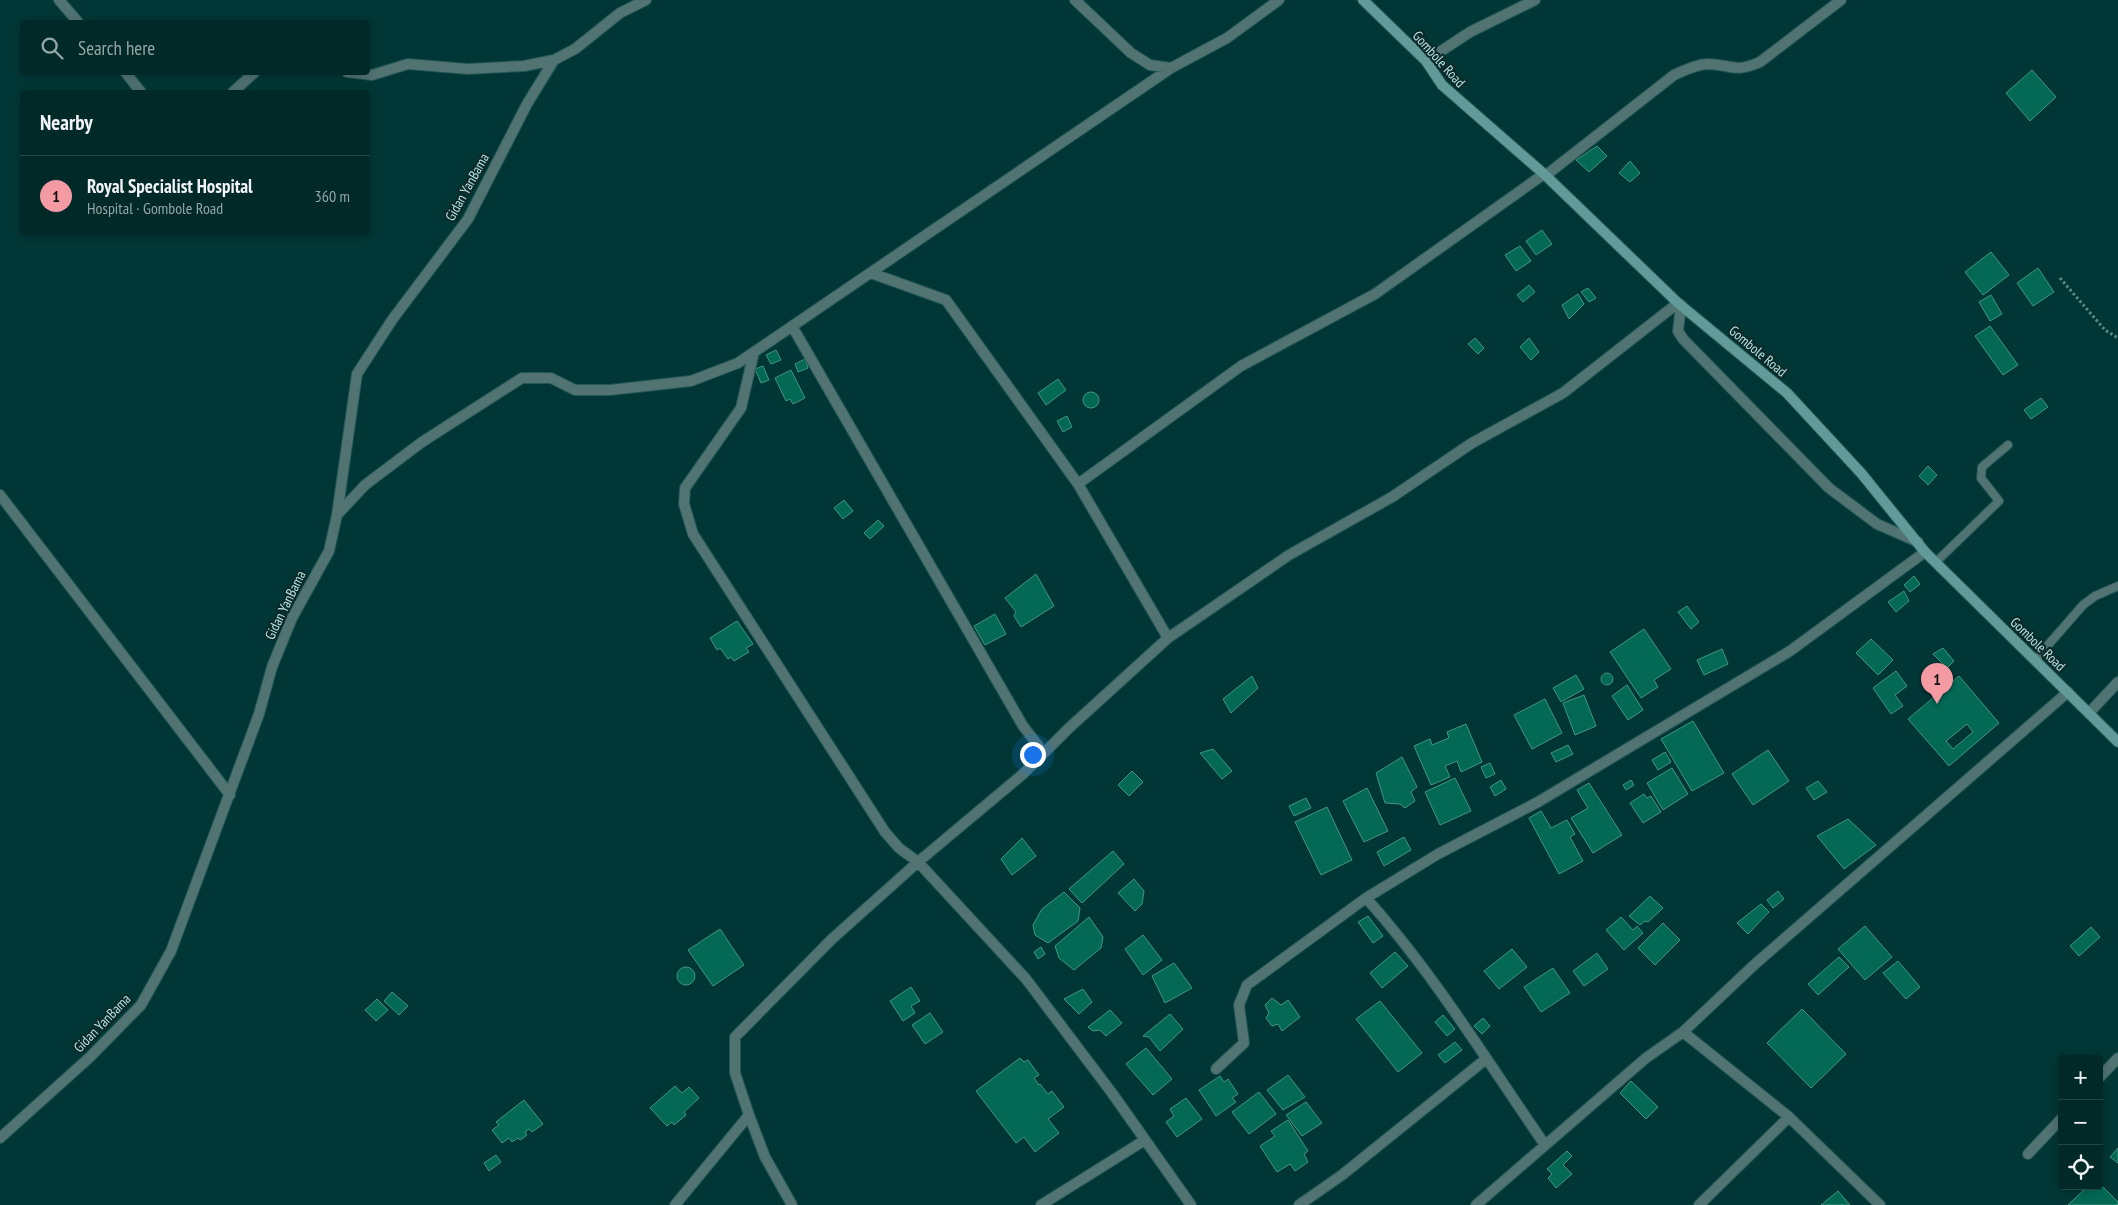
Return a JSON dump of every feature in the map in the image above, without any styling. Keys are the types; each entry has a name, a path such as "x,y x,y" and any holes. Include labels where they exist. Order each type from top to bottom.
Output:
{"street":[{"path":"58,0 76,20"},
{"path":"370,75 408,64 468,69 524,66 554,60 575,49 620,13 646,0"},
{"path":"1075,0 1131,53 1150,65 1172,68"},
{"path":"337,516 364,485 422,442 522,378 551,378 574,390 610,390 691,381 738,363 1172,68 1227,38 1279,0"},
{"name":"Gombole Road","path":"1363,0 1426,61 1442,85 1544,175 1679,304 1787,393 1861,473 1919,542 1925,552 2118,742"},
{"path":"1426,61 1470,32 1535,0"},
{"path":"1078,484 1241,366 1375,294 1544,175 1674,75 1696,66 1708,64 1745,68 1760,62 1841,0"},
{"name":"Gidan YanBama","path":"0,1138 90,1057 141,1005 171,951 259,714 272,668 292,618 328,551 337,516 357,374 392,320 468,219 527,104 554,60"},
{"path":"127,75 139,90"},
{"path":"234,90 252,75"},
{"path":"871,272 946,300 1078,484 1168,638"},
{"path":"1679,304 1678,330 1683,339 1829,488 1877,524 1919,542"},
{"path":"792,1205 765,1157 749,1115 735,1073 735,1037 832,939 918,862 1023,774 1168,638 1289,555 1392,497 1472,443 1563,393 1679,304"},
{"path":"792,326 1023,726 1044,753"},
{"path":"754,352 741,408 685,488 684,504 693,534 885,832 899,848 918,862 1026,978 1191,1205"},
{"path":"0,495 230,794"},
{"path":"1216,1069 1244,1043 1239,1005 1247,985 1366,898 1438,854 1547,796 1790,651 1925,552"},
{"path":"2089,713 2118,682"},
{"path":"1476,1205 1646,1058 1683,1032 1754,965 2068,692"},
{"path":"1366,898 1385,918 1545,1145"},
{"path":"1683,1032 1789,1117 1880,1205"},
{"path":"2103,1074 2118,1058"},
{"path":"1299,1205 1342,1175 1486,1059"},
{"path":"676,1205 749,1115"},
{"path":"1699,1205 1789,1117"},
{"path":"2028,1154 2058,1122"},
{"path":"1041,1205 1145,1140"}],"lane":[{"path":"1936,562 1998,501 1981,478 1982,467 2008,444"},
{"path":"2035,660 2083,605 2095,596 2118,586"}],"path":[{"path":"2060,278 2105,330 2118,338"}],"building":[{"path":"2032,70 2056,97 2030,121 2006,93"},
{"path":"1597,146 1607,156 1589,172 1576,160"},
{"path":"1630,161 1640,173 1630,182 1619,173"},
{"path":"1542,230 1552,244 1536,255 1526,241"},
{"path":"1520,246 1531,261 1516,271 1505,255"},
{"path":"1991,252 2009,275 1983,295 1965,272"},
{"path":"2038,268 2054,292 2033,306 2017,283"},
{"path":"1529,285 1535,292 1523,302 1517,295"},
{"path":"1588,288 1596,298 1589,302 1581,292"},
{"path":"1578,294 1584,304 1569,319 1562,305"},
{"path":"1991,295 2002,314 1990,321 1979,302"},
{"path":"1990,326 2018,365 2003,375 1975,336"},
{"path":"1475,338 1484,348 1478,354 1468,344"},
{"path":"1529,338 1539,352 1531,360 1520,347"},
{"path":"776,350 781,360 771,364 766,355"},
{"path":"805,359 808,368 798,372 795,364"},
{"path":"763,366 769,380 761,383 755,369"},
{"path":"791,370 805,398 793,404 790,399 786,401 775,378"},
{"path":"1058,379 1066,390 1046,405 1038,393"},
{"path":"1088,392 1094,392 1099,397 1097,406 1088,408 1083,403 1083,397"},
{"path":"2041,398 2048,407 2031,419 2024,410"},
{"path":"1067,416 1072,427 1063,432 1057,421"},
{"path":"1928,466 1937,475 1928,485 1919,476"},
{"path":"844,500 853,511 843,519 834,508"},
{"path":"878,520 884,526 870,539 864,533"},
{"path":"1036,574 1054,606 1021,627 1014,616 1016,612 1005,598"},
{"path":"1914,576 1920,584 1910,592 1904,585"},
{"path":"1904,591 1909,601 1896,612 1888,602"},
{"path":"1687,606 1699,622 1691,629 1678,612"},
{"path":"995,614 1006,634 985,645 974,626"},
{"path":"737,621 753,644 746,648 749,652 734,661 731,657 728,659 720,648 717,650 710,638"},
{"path":"1644,629 1671,669 1654,680 1658,687 1641,698 1610,652"},
{"path":"1871,639 1893,660 1878,675 1856,653"},
{"path":"1943,648 1954,661 1947,668 1933,654"},
{"path":"1722,649 1728,664 1704,675 1697,660"},
{"path":"1896,671 1907,686 1895,695 1903,706 1891,714 1873,688"},
{"path":"1605,673 1609,673 1613,679 1609,685 1605,685 1601,681 1601,677"},
{"path":"1576,675 1584,689 1561,702 1553,688"},
{"path":"1252,676 1258,688 1231,713 1223,699"},
{"path":"1959,676 1999,723 1949,766 1908,719","holes":["1967,724 1973,732 1953,749 1946,741"]},
{"path":"1627,685 1643,710 1628,720 1612,696"},
{"path":"1584,695 1596,726 1575,735 1563,703"},
{"path":"1545,699 1562,733 1532,749 1514,715"},
{"path":"1693,721 1724,773 1692,791 1661,739"},
{"path":"1466,724 1482,762 1461,772 1457,761 1445,766 1450,777 1431,785 1414,746 1430,739 1432,745 1449,738 1447,732"},
{"path":"1568,745 1573,754 1556,762 1551,753"},
{"path":"1213,749 1232,771 1222,779 1200,753"},
{"path":"1768,750 1789,781 1753,805 1732,774"},
{"path":"1665,752 1671,762 1658,770 1652,760"},
{"path":"1402,757 1417,787 1411,792 1415,801 1405,808 1400,804 1385,803 1376,773"},
{"path":"1490,763 1495,774 1486,778 1481,767"},
{"path":"1672,768 1688,794 1663,810 1647,783"},
{"path":"1132,771 1143,782 1129,796 1118,785"},
{"path":"1455,778 1471,811 1440,825 1425,792"},
{"path":"1501,780 1506,789 1495,796 1490,787"},
{"path":"1631,780 1634,785 1626,790 1623,785"},
{"path":"1818,781 1827,792 1814,800 1806,788"},
{"path":"1589,783 1622,835 1593,853 1571,818 1588,808 1577,790"},
{"path":"1367,788 1388,831 1364,842 1343,801"},
{"path":"1644,794 1647,798 1651,796 1661,812 1643,823 1630,803"},
{"path":"1306,798 1311,808 1294,816 1289,806"},
{"path":"1327,807 1352,860 1321,875 1295,822"},
{"path":"1541,811 1551,828 1567,820 1575,834 1570,837 1583,861 1559,874 1529,818"},
{"path":"1848,819 1876,845 1844,869 1817,836"},
{"path":"1404,837 1411,850 1384,866 1377,852"},
{"path":"1022,838 1036,856 1012,875 1001,859"},
{"path":"1113,851 1124,864 1082,903 1069,889"},
{"path":"1134,879 1144,891 1142,904 1135,911 1118,893"},
{"path":"1778,891 1784,899 1773,908 1767,900"},
{"path":"1064,892 1080,908 1078,921 1048,943 1035,935 1033,925 1042,909"},
{"path":"1650,896 1663,908 1648,922 1645,921 1640,925 1629,916"},
{"path":"1761,904 1769,912 1748,934 1737,923"},
{"path":"1368,916 1383,936 1373,943 1358,922"},
{"path":"1089,917 1103,937 1101,948 1074,970 1059,958 1055,946"},
{"path":"1621,917 1633,930 1637,926 1643,933 1624,950 1606,930"},
{"path":"1663,923 1680,940 1655,965 1638,948"},
{"path":"1865,926 1892,957 1865,980 1838,949"},
{"path":"2091,927 2100,937 2079,956 2070,946"},
{"path":"720,929 744,965 713,986 688,950"},
{"path":"1143,935 1162,960 1143,975 1125,949"},
{"path":"1041,947 1045,954 1038,959 1034,952"},
{"path":"1512,949 1527,967 1499,989 1484,971"},
{"path":"1395,952 1408,966 1382,988 1370,973"},
{"path":"1597,953 1608,969 1584,986 1573,971"},
{"path":"1839,957 1849,967 1818,995 1808,984"},
{"path":"1898,961 1920,987 1906,999 1883,973"},
{"path":"1174,963 1192,988 1165,1003 1152,976"},
{"path":"686,967 692,970 695,976 692,982 686,985 680,982 677,976 680,970"},
{"path":"1553,968 1570,993 1541,1012 1524,987"},
{"path":"911,987 920,1001 911,1006 915,1013 903,1021 890,1001"},
{"path":"1083,989 1092,1002 1079,1014 1064,999"},
{"path":"392,992 408,1006 399,1015 384,1001"},
{"path":"1272,998 1281,1005 1288,1000 1300,1017 1282,1031 1278,1024 1272,1026 1266,1018 1269,1013 1265,1005"},
{"path":"377,999 388,1010 376,1021 365,1010"},
{"path":"1380,1001 1422,1053 1398,1072 1356,1019"},
{"path":"1802,1009 1846,1054 1811,1088 1767,1043"},
{"path":"1110,1010 1122,1023 1106,1036 1100,1030 1093,1031 1088,1027"},
{"path":"930,1013 943,1032 925,1044 912,1025"},
{"path":"1170,1014 1183,1029 1160,1051 1149,1037 1143,1036"},
{"path":"1443,1015 1455,1029 1447,1036 1435,1022"},
{"path":"1483,1018 1490,1026 1482,1034 1474,1026"},
{"path":"1455,1042 1462,1050 1445,1063 1438,1055"},
{"path":"1146,1048 1172,1079 1153,1095 1126,1064"},
{"path":"1020,1058 1024,1062 1028,1060 1039,1075 1034,1078 1039,1085 1048,1094 1052,1091 1064,1107 1048,1119 1059,1133 1035,1152 1024,1137 1016,1143 976,1091"},
{"path":"1288,1075 1305,1097 1283,1110 1267,1090"},
{"path":"1220,1076 1224,1082 1228,1079 1238,1094 1232,1098 1236,1102 1216,1116 1199,1090"},
{"path":"1631,1081 1658,1107 1646,1119 1620,1093"},
{"path":"675,1086 682,1093 689,1087 699,1098 684,1112 686,1115 674,1125 672,1122 667,1126 650,1108"},
{"path":"1259,1092 1276,1114 1249,1134 1232,1112"},
{"path":"1186,1098 1202,1119 1177,1137 1166,1122 1174,1116 1170,1109"},
{"path":"524,1100 543,1124 532,1132 529,1129 525,1132 527,1135 520,1140 518,1138 512,1142 509,1138 502,1143 492,1130 499,1125 496,1122"},
{"path":"1306,1102 1322,1123 1302,1136 1286,1115"},
{"path":"1288,1120 1308,1151 1304,1154 1308,1162 1295,1171 1290,1164 1277,1172 1260,1146 1275,1136 1271,1131"},
{"path":"2118,1148 2118,1163 2110,1157"},
{"path":"1567,1151 1572,1156 1563,1165 1572,1174 1556,1188 1548,1178 1552,1174 1547,1169"},
{"path":"496,1155 501,1162 489,1171 484,1163"},
{"path":"2103,1187 2118,1202 2118,1205 2068,1205 2084,1190 2103,1190"},
{"path":"1838,1191 1850,1205 1821,1205"}],"place":[{"name":"Royal Specialist Hospital","path":"1937,704"}]}
